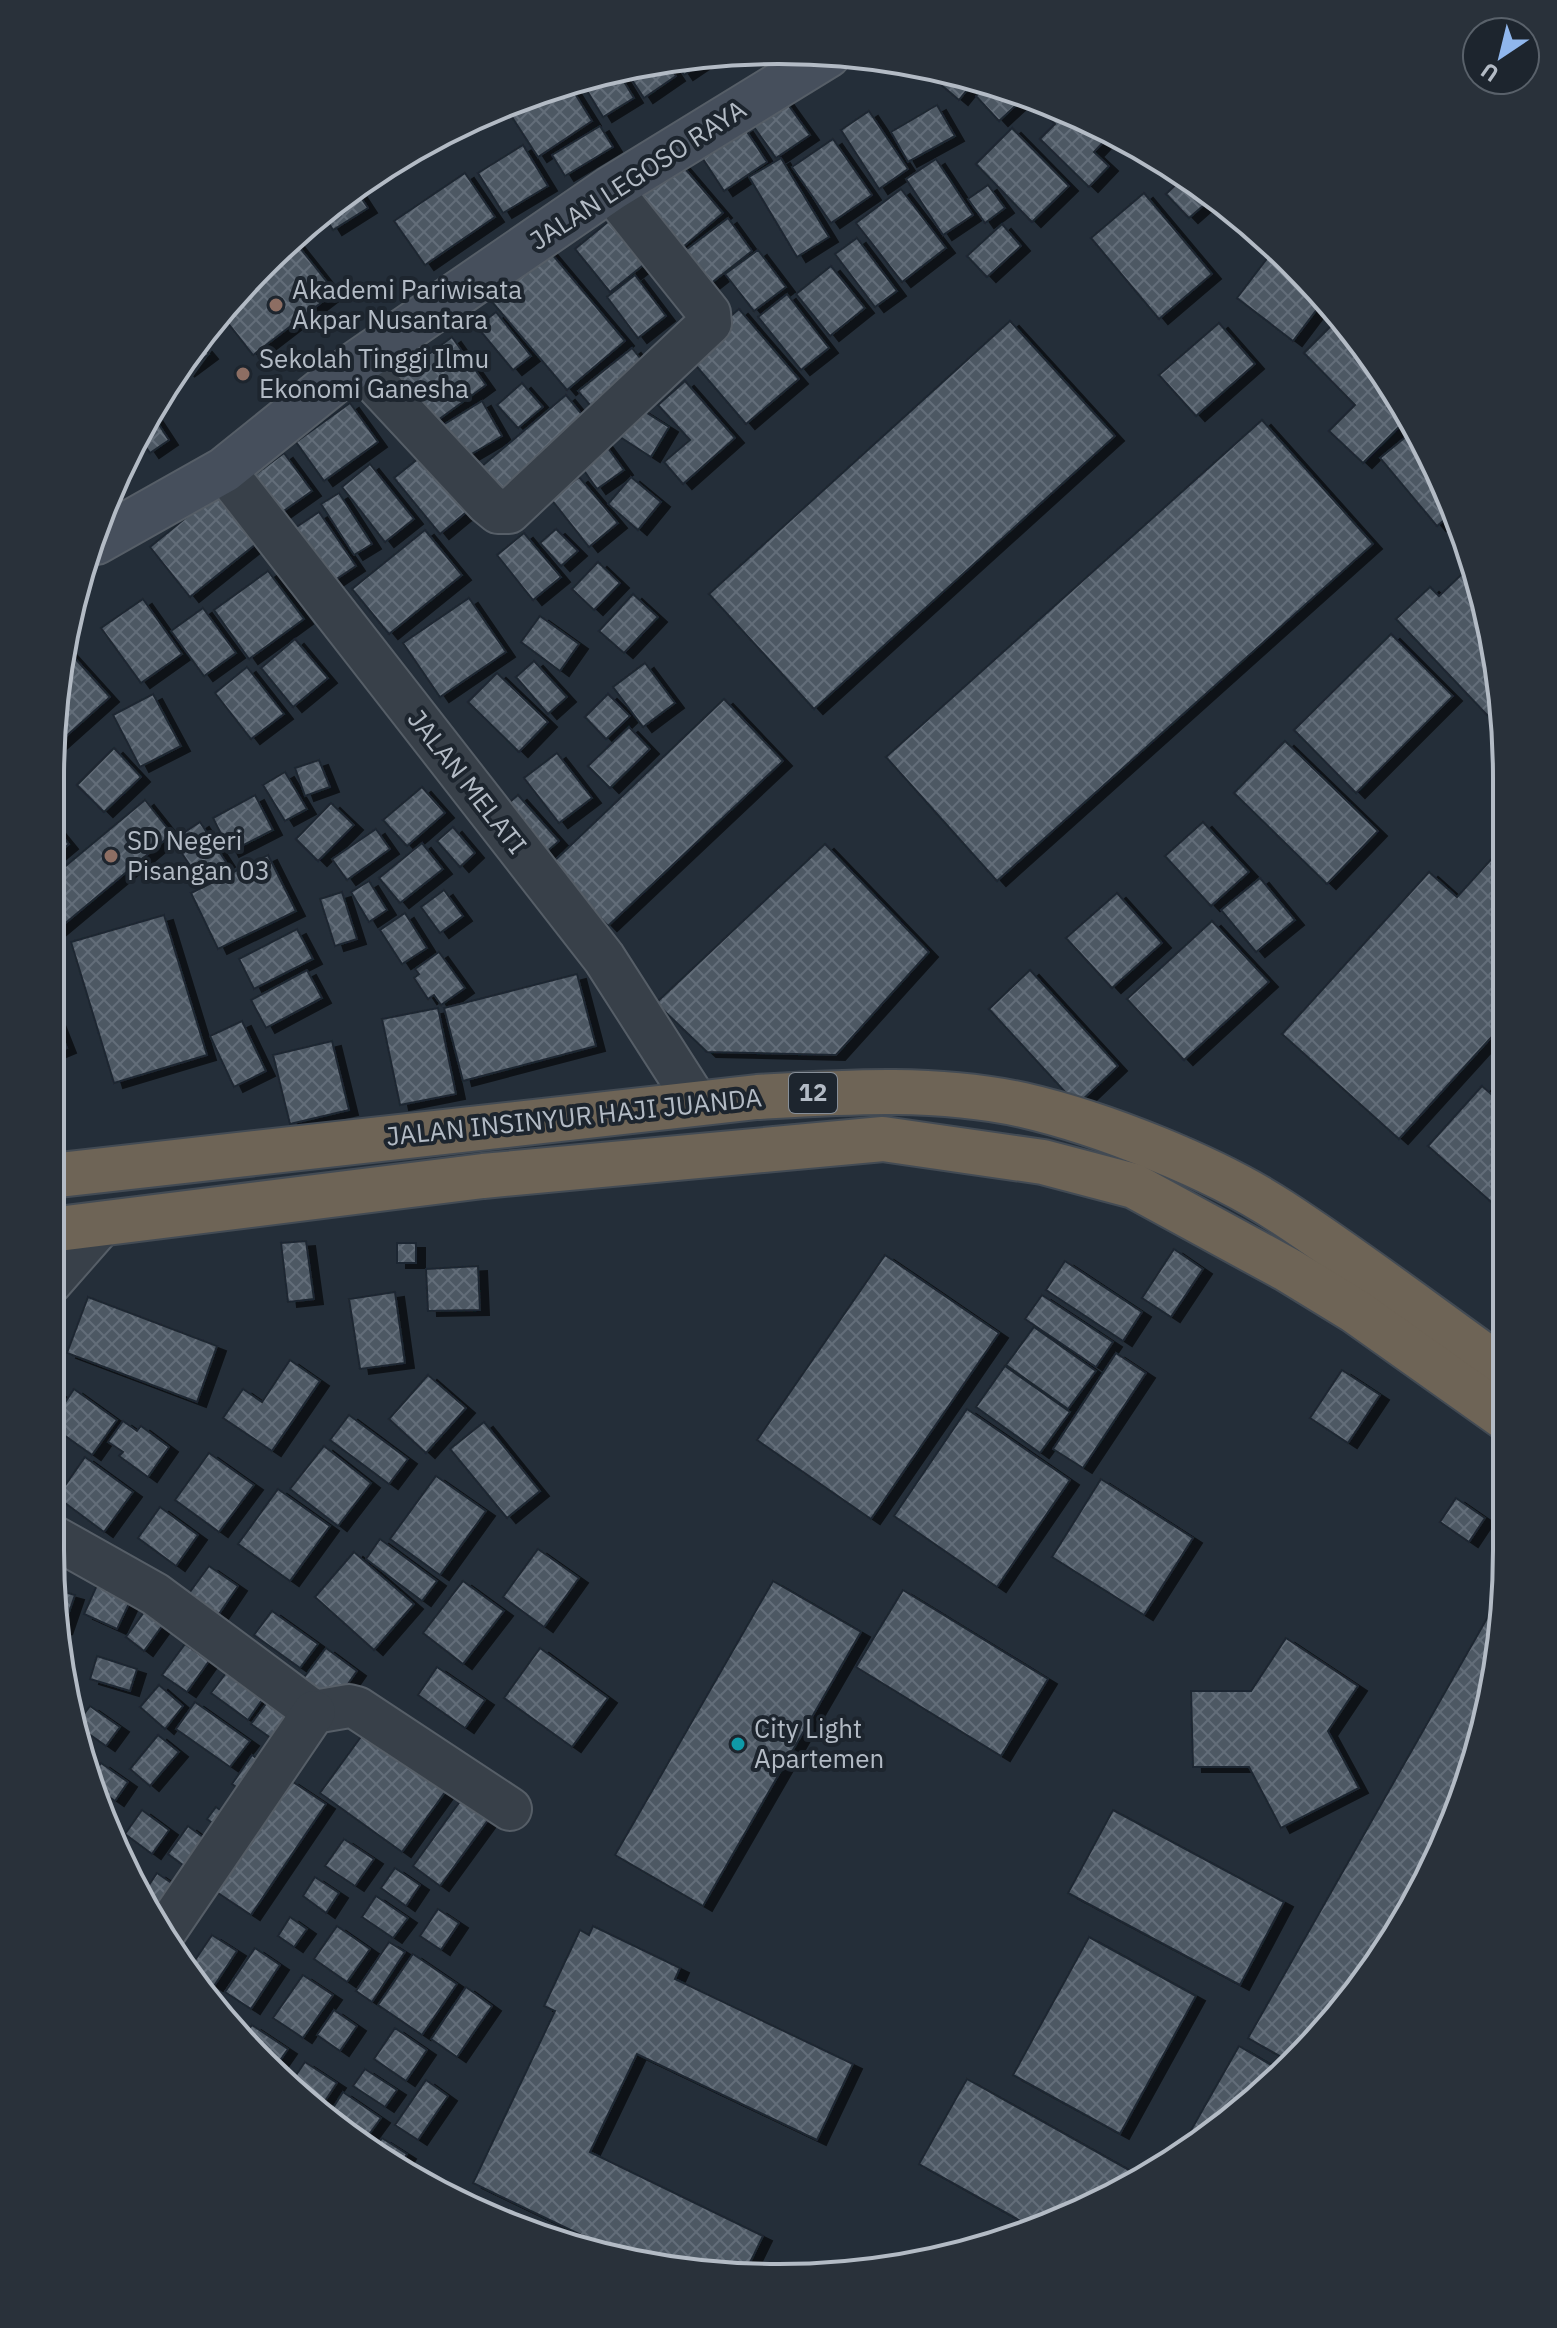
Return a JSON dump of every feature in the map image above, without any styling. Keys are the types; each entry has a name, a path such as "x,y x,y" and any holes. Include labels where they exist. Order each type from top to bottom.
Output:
{"highway":[{"name":"JALAN INSINYUR HAJI JUANDA","path":"64,1174 697,1103 858,1091 930,1093 1023,1105 1143,1144 1277,1209 1493,1362"},
{"name":"JALAN INSINYUR HAJI JUANDA","path":"64,1229 483,1176 883,1139 1043,1162 1134,1186 1288,1270 1355,1311 1493,1409"}],"street":[{"name":"JALAN LEGOSO RAYA","path":"107,536 224,470 357,363 610,189 811,65"},
{"path":"357,363 487,503 498,512 509,512 710,323 709,313 610,189"},
{"name":"JALAN MELATI","path":"224,470 604,958 697,1103"},
{"path":"64,1267 100,1226"},
{"path":"64,1543 155,1594 314,1712"},
{"path":"170,1923 314,1712 349,1706 357,1708 510,1809"}],"building":[{"path":"673,72 676,76 644,98 632,80"},
{"path":"624,81 634,98 603,117 587,90"},
{"path":"938,83 967,89 959,100"},
{"path":"979,93 1016,105 999,121 976,96"},
{"path":"575,94 592,121 538,157 511,116"},
{"path":"782,96 810,135 776,158 749,120"},
{"path":"937,105 955,136 908,162 891,132"},
{"path":"869,111 908,169 879,189 841,130"},
{"path":"1047,116 1103,142 1094,152 1109,166 1089,187 1040,139 1055,124"},
{"path":"600,126 613,147 565,176 552,155"},
{"path":"744,127 767,162 724,191 701,156"},
{"path":"1012,128 1069,186 1032,222 976,164"},
{"path":"833,139 872,195 831,223 792,167"},
{"path":"523,145 548,186 503,213 478,173"},
{"path":"781,158 829,237 797,257 749,177"},
{"path":"677,159 723,213 676,253 629,199"},
{"path":"936,159 973,215 943,235 906,179"},
{"path":"465,173 495,217 425,265 394,221"},
{"path":"988,185 1005,208 985,223 968,199"},
{"path":"1176,185 1204,205 1189,218 1166,194"},
{"path":"901,189 946,248 902,282 856,223"},
{"path":"1144,193 1212,274 1159,319 1091,238"},
{"path":"362,199 368,208 333,230 329,224"},
{"path":"621,211 657,254 610,292 575,249"},
{"path":"728,218 752,251 700,292 675,258"},
{"path":"1002,224 1021,246 987,277 967,256"},
{"path":"857,238 897,291 875,307 835,254"},
{"path":"546,247 625,341 567,390 487,296"},
{"name":"Akademi Pariwisata Akpar Nusantara","path":"300,248 335,292 253,355 228,323"},
{"path":"758,250 786,287 754,311 725,274"},
{"path":"1268,258 1317,309 1293,341 1237,298"},
{"path":"831,266 865,308 830,336 796,294"},
{"path":"635,275 666,316 638,338 607,297"},
{"path":"787,294 829,348 801,370 758,317"},
{"path":"739,309 799,379 746,424 686,354"},
{"path":"496,312 531,356 513,370 477,327"},
{"path":"1010,321 1115,436 814,709 709,594"},
{"path":"1219,323 1255,364 1196,416 1159,375"},
{"path":"1331,326 1373,382 1400,426 1363,463 1329,431 1355,405 1304,353"},
{"path":"452,337 486,385 427,428 393,381"},
{"path":"632,348 648,368 595,411 578,391"},
{"path":"685,381 735,438 683,484 664,462 690,440 658,405"},
{"path":"522,383 543,407 518,428 497,405"},
{"path":"566,395 594,429 509,501 481,467"},
{"path":"482,401 502,436 458,462 438,428"},
{"path":"350,403 378,442 324,481 296,442"},
{"path":"636,406 669,427 651,457 617,435"},
{"path":"1262,420 1373,544 997,881 886,757"},
{"path":"158,424 169,440 150,453 146,447"},
{"path":"1406,437 1444,520 1437,526 1380,458"},
{"path":"602,440 624,470 597,489 576,459"},
{"path":"284,453 312,491 271,520 244,483"},
{"path":"424,454 470,509 440,534 394,478"},
{"path":"370,464 414,519 385,542 342,487"},
{"path":"579,477 618,523 589,547 551,499"},
{"path":"631,477 661,502 638,530 608,504"},
{"path":"339,493 372,544 354,555 321,504"},
{"path":"215,494 256,544 190,597 150,547"},
{"path":"319,512 356,566 326,586 289,532"},
{"path":"556,529 578,551 561,566 540,543"},
{"path":"425,530 462,575 389,634 352,589"},
{"path":"524,533 561,577 533,600 497,555"},
{"path":"598,562 620,583 594,610 572,589"},
{"path":"268,571 304,619 249,659 214,610"},
{"path":"1463,573 1479,639 1487,685 1488,716 1396,619 1430,587 1439,596"},
{"path":"633,594 658,617 624,653 599,631"},
{"path":"469,598 506,652 440,697 403,643"},
{"path":"143,599 182,654 141,683 101,628"},
{"path":"203,608 236,653 204,676 171,631"},
{"path":"540,616 579,644 560,671 521,642"},
{"path":"1391,634 1453,696 1356,793 1294,730"},
{"path":"295,639 328,678 293,707 261,668"},
{"path":"75,658 110,697 66,737"},
{"path":"534,661 567,697 548,714 516,677"},
{"path":"645,663 675,703 643,727 613,687"},
{"path":"247,667 284,714 251,739 215,693"},
{"path":"497,673 548,722 519,752 468,702"},
{"path":"153,694 181,746 140,767 113,715"},
{"path":"608,694 630,716 606,739 585,717"},
{"path":"724,699 783,761 608,926 550,865"},
{"path":"629,727 650,749 610,788 588,766"},
{"path":"1285,741 1378,831 1327,884 1234,793"},
{"path":"114,748 141,777 104,812 77,785"},
{"path":"557,753 592,798 559,823 524,778"},
{"path":"319,760 330,787 305,796 295,768"},
{"path":"285,772 307,809 285,821 263,785"},
{"path":"422,787 445,813 407,846 383,820"},
{"path":"255,795 273,830 230,852 213,818"},
{"path":"518,795 559,841 536,861 495,815"},
{"name":"SD Negeri Pisangan 03","path":"145,800 172,834 64,924 64,867"},
{"path":"331,803 354,825 318,861 296,839"},
{"path":"200,822 226,862 199,879 173,840"},
{"path":"1203,822 1249,872 1211,906 1165,856"},
{"path":"453,827 475,853 460,867 437,841"},
{"path":"376,829 390,849 347,880 332,859"},
{"path":"422,843 443,869 400,903 379,878"},
{"path":"825,844 929,952 836,1055 707,1052 656,1003"},
{"path":"268,855 296,911 218,949 191,893"},
{"path":"1493,857 1493,1035 1399,1139 1282,1034 1429,872 1457,897"},
{"path":"1260,878 1295,920 1256,952 1221,910"},
{"path":"369,881 387,910 369,922 351,892"},
{"path":"444,890 463,916 440,933 421,907"},
{"path":"342,892 357,939 335,946 320,899"},
{"path":"1117,893 1162,943 1112,988 1066,938"},
{"path":"405,913 427,948 402,964 380,930"},
{"path":"164,915 207,1055 114,1083 71,942"},
{"path":"1212,921 1269,982 1184,1060 1127,999"},
{"path":"297,929 313,959 254,989 239,959"},
{"path":"439,952 465,988 441,1005 434,995 428,999 414,978 419,974 415,969"},
{"path":"307,970 322,998 266,1028 251,1000"},
{"path":"1030,970 1118,1066 1077,1105 989,1009"},
{"path":"577,974 596,1046 463,1081 444,1008"},
{"path":"438,1008 456,1094 400,1105 382,1019"},
{"path":"242,1021 266,1071 234,1087 210,1036"},
{"path":"332,1041 349,1110 290,1124 273,1055"},
{"path":"1482,1086 1493,1096 1493,1204 1428,1146"},
{"path":"306,1241 314,1299 288,1302 281,1243"},
{"path":"397,1243 416,1243 416,1263 397,1263"},
{"path":"1174,1249 1203,1269 1171,1317 1142,1298"},
{"path":"885,1255 999,1333 871,1519 757,1440"},
{"path":"1065,1261 1142,1312 1123,1341 1046,1290"},
{"path":"478,1266 480,1310 428,1311 426,1269"},
{"path":"395,1292 405,1363 360,1369 349,1299"},
{"path":"1042,1295 1113,1342 1096,1367 1025,1319"},
{"path":"88,1297 217,1346 197,1402 67,1353"},
{"path":"1034,1327 1096,1371 1068,1409 1006,1365"},
{"path":"1116,1353 1146,1373 1083,1468 1053,1449"},
{"path":"290,1360 320,1381 272,1451 223,1418 243,1389 262,1402"},
{"path":"1005,1366 1070,1412 1040,1453 976,1407"},
{"path":"1342,1370 1380,1395 1348,1443 1310,1418"},
{"path":"428,1375 466,1408 426,1453 389,1419"},
{"path":"74,1389 117,1420 92,1455 64,1435 64,1404"},
{"path":"967,1409 1070,1480 997,1587 894,1516"},
{"path":"349,1415 408,1459 389,1484 330,1440"},
{"path":"123,1421 137,1431 141,1426 169,1447 148,1477 119,1456 123,1452 108,1442"},
{"path":"484,1422 540,1491 507,1518 450,1449"},
{"path":"324,1446 371,1483 338,1526 290,1489"},
{"path":"209,1453 254,1485 219,1532 175,1500"},
{"path":"85,1457 133,1492 104,1532 64,1502 64,1487"},
{"path":"436,1476 486,1511 440,1575 390,1539"},
{"path":"1101,1479 1193,1538 1144,1615 1052,1557"},
{"path":"278,1489 330,1526 290,1581 238,1544"},
{"path":"1456,1498 1485,1518 1469,1542 1440,1522"},
{"path":"160,1507 198,1535 176,1566 138,1538"},
{"path":"380,1539 437,1581 422,1601 366,1559"},
{"path":"538,1549 579,1578 544,1627 503,1597"},
{"path":"354,1552 414,1604 374,1650 315,1597"},
{"path":"209,1566 238,1586 217,1617 187,1596"},
{"path":"102,1574 136,1589 117,1629 84,1614"},
{"path":"463,1581 504,1611 463,1664 423,1633"},
{"name":"City Light Apartemen","path":"773,1581 861,1632 703,1906 615,1855"},
{"path":"903,1590 1048,1679 1001,1756 856,1667"},
{"path":"66,1592 75,1595 68,1616"},
{"path":"152,1601 170,1615 144,1651 126,1637"},
{"path":"272,1611 318,1644 300,1668 254,1635"},
{"path":"1489,1614 1479,1689 1455,1779 1439,1823 1397,1907 1345,1984 1282,2057 1248,2038"},
{"path":"1286,1638 1358,1686 1328,1731 1359,1788 1281,1828 1249,1767 1193,1767 1191,1691 1251,1691"},
{"path":"185,1644 209,1661 187,1692 162,1675"},
{"path":"326,1648 357,1671 334,1704 302,1680"},
{"path":"540,1648 608,1698 572,1747 504,1698"},
{"path":"97,1656 137,1669 130,1691 90,1679"},
{"path":"235,1661 271,1687 248,1720 211,1693"},
{"path":"437,1667 485,1700 465,1728 418,1695"},
{"path":"159,1685 183,1706 165,1729 140,1707"},
{"path":"274,1693 307,1717 285,1748 251,1724"},
{"path":"195,1702 250,1741 230,1767 176,1729"},
{"path":"90,1706 120,1727 106,1746 88,1733 84,1714"},
{"path":"371,1723 453,1781 402,1852 320,1793"},
{"path":"158,1735 179,1752 150,1786 130,1769"},
{"path":"252,1755 265,1764 245,1793 232,1784"},
{"path":"101,1763 128,1782 115,1801 108,1796 98,1767"},
{"path":"290,1780 326,1804 251,1915 215,1891"},
{"path":"464,1796 491,1816 440,1886 413,1866"},
{"path":"216,1807 234,1820 225,1832 207,1819"},
{"path":"142,1810 169,1830 152,1854 125,1834"},
{"path":"1113,1810 1284,1902 1240,1985 1068,1893"},
{"path":"188,1826 215,1846 195,1874 168,1854"},
{"path":"344,1839 374,1859 355,1886 325,1866"},
{"path":"395,1868 420,1885 406,1906 381,1888"},
{"path":"157,1873 180,1889 164,1913 149,1886"},
{"path":"315,1877 339,1893 326,1913 303,1896"},
{"path":"376,1896 408,1918 393,1938 362,1917"},
{"path":"438,1909 459,1923 441,1950 420,1936"},
{"path":"290,1917 307,1929 294,1947 278,1936"},
{"path":"337,1926 370,1949 347,1982 314,1959"},
{"path":"593,1926 680,1968 675,1979 853,2064 817,2140 637,2054 590,2152 763,2236 750,2263 685,2258 594,2240 473,2183 555,2011 544,2006 580,1930 589,1935"},
{"path":"212,1935 237,1951 214,1986 195,1961"},
{"path":"1089,1937 1196,1996 1120,2134 1013,2075"},
{"path":"389,1942 405,1952 372,2002 356,1991"},
{"path":"255,1948 280,1965 251,2009 225,1992"},
{"path":"413,1954 457,1984 422,2035 378,2005"},
{"path":"303,1975 333,1995 303,2038 273,2018"},
{"path":"466,1987 492,2006 457,2057 431,2039"},
{"path":"334,2010 357,2026 340,2051 317,2035"},
{"path":"252,2025 288,2049 280,2061 273,2055 249,2029"},
{"path":"395,2028 427,2050 406,2081 374,2059"},
{"path":"1239,2046 1273,2066 1250,2087 1189,2134"},
{"path":"305,2062 337,2083 325,2101 295,2076"},
{"path":"365,2069 397,2090 385,2107 353,2086"},
{"path":"967,2079 1130,2171 1052,2210 1021,2221 919,2164"},
{"path":"426,2080 448,2096 418,2140 395,2125"},
{"path":"343,2092 381,2118 369,2134 333,2108"},
{"path":"382,2138 407,2154 405,2158 379,2142"}],"place":[{"name":"Akademi Pariwisata Akpar Nusantara","path":"276,305"},
{"name":"Sekolah Tinggi Ilmu Ekonomi Ganesha","path":"243,374"},
{"name":"SD Negeri Pisangan 03","path":"111,856"},
{"name":"City Light Apartemen","path":"738,1744"}]}
